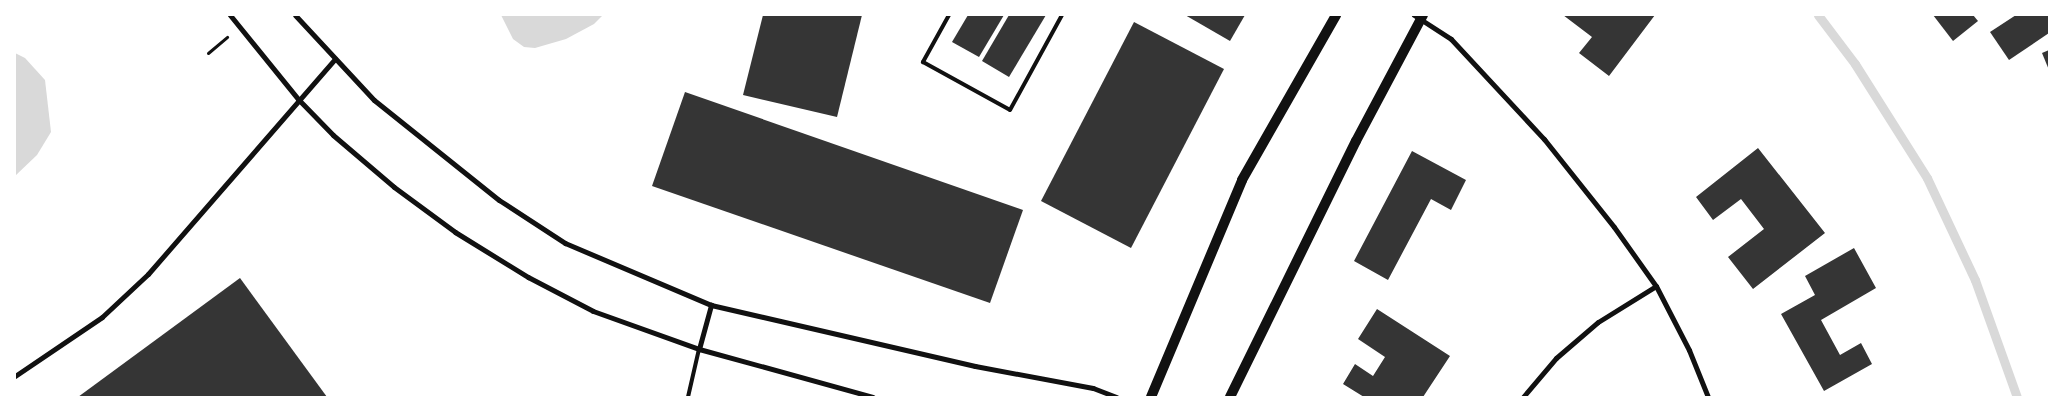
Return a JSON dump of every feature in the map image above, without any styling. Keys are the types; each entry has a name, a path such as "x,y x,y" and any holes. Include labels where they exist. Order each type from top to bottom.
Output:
{"main road":[{"path":"1151,397 1242,180 1336,15"},
{"path":"1230,397 1419,16"}],"street":[{"path":"230,15 298,98 394,187 455,232 528,278 593,311 699,349 873,397"},
{"path":"295,15 374,100 499,200 565,243 711,305 975,366 1093,388 1116,397"},
{"path":"1419,16 1451,39 1544,139 1656,286 1689,350 1708,397"},
{"path":"15,376 102,317 148,274 298,98 335,59"},
{"path":"1523,397 1556,358 1598,322 1656,286"},
{"path":"699,349 711,305"}],"lane":[{"path":"949,15 923,62 1010,110 1062,15"},
{"path":"688,397 699,349"}],"shaded area":[{"path":"501,15 603,15 594,24 566,39 535,48 524,47 513,39"},
{"path":"15,53 25,58 45,80 51,132 37,155 15,176"}],"building":[{"path":"763,15 862,15 837,117 743,95"},
{"path":"968,15 1004,15 979,57 952,42"},
{"path":"1009,15 1046,15 1009,77 982,61"},
{"path":"1185,15 1245,15 1230,41"},
{"path":"1563,15 1655,15 1609,76 1579,53 1592,37"},
{"path":"1933,15 1973,15 1978,21 1953,41"},
{"path":"2016,15 2049,15 2049,33 2009,60 1990,32"},
{"path":"1134,22 1224,69 1131,248 1041,201"},
{"path":"2049,50 2049,70 2042,53"},
{"path":"685,92 1023,210 990,303 652,186"},
{"path":"1758,148 1825,233 1753,289 1728,257 1764,229 1741,199 1713,220 1696,197"},
{"path":"1412,151 1466,180 1451,210 1431,199 1388,280 1354,261"},
{"path":"1854,248 1876,288 1821,320 1840,355 1861,343 1872,364 1824,391 1781,314 1815,295 1805,276"},
{"path":"240,278 327,397 78,397"},
{"path":"1377,309 1450,356 1423,397 1364,397 1343,384 1355,364 1373,376 1385,357 1358,339"}],"waterway":[{"path":"1818,15 1855,64 1927,178 1975,280 2017,397"}]}
